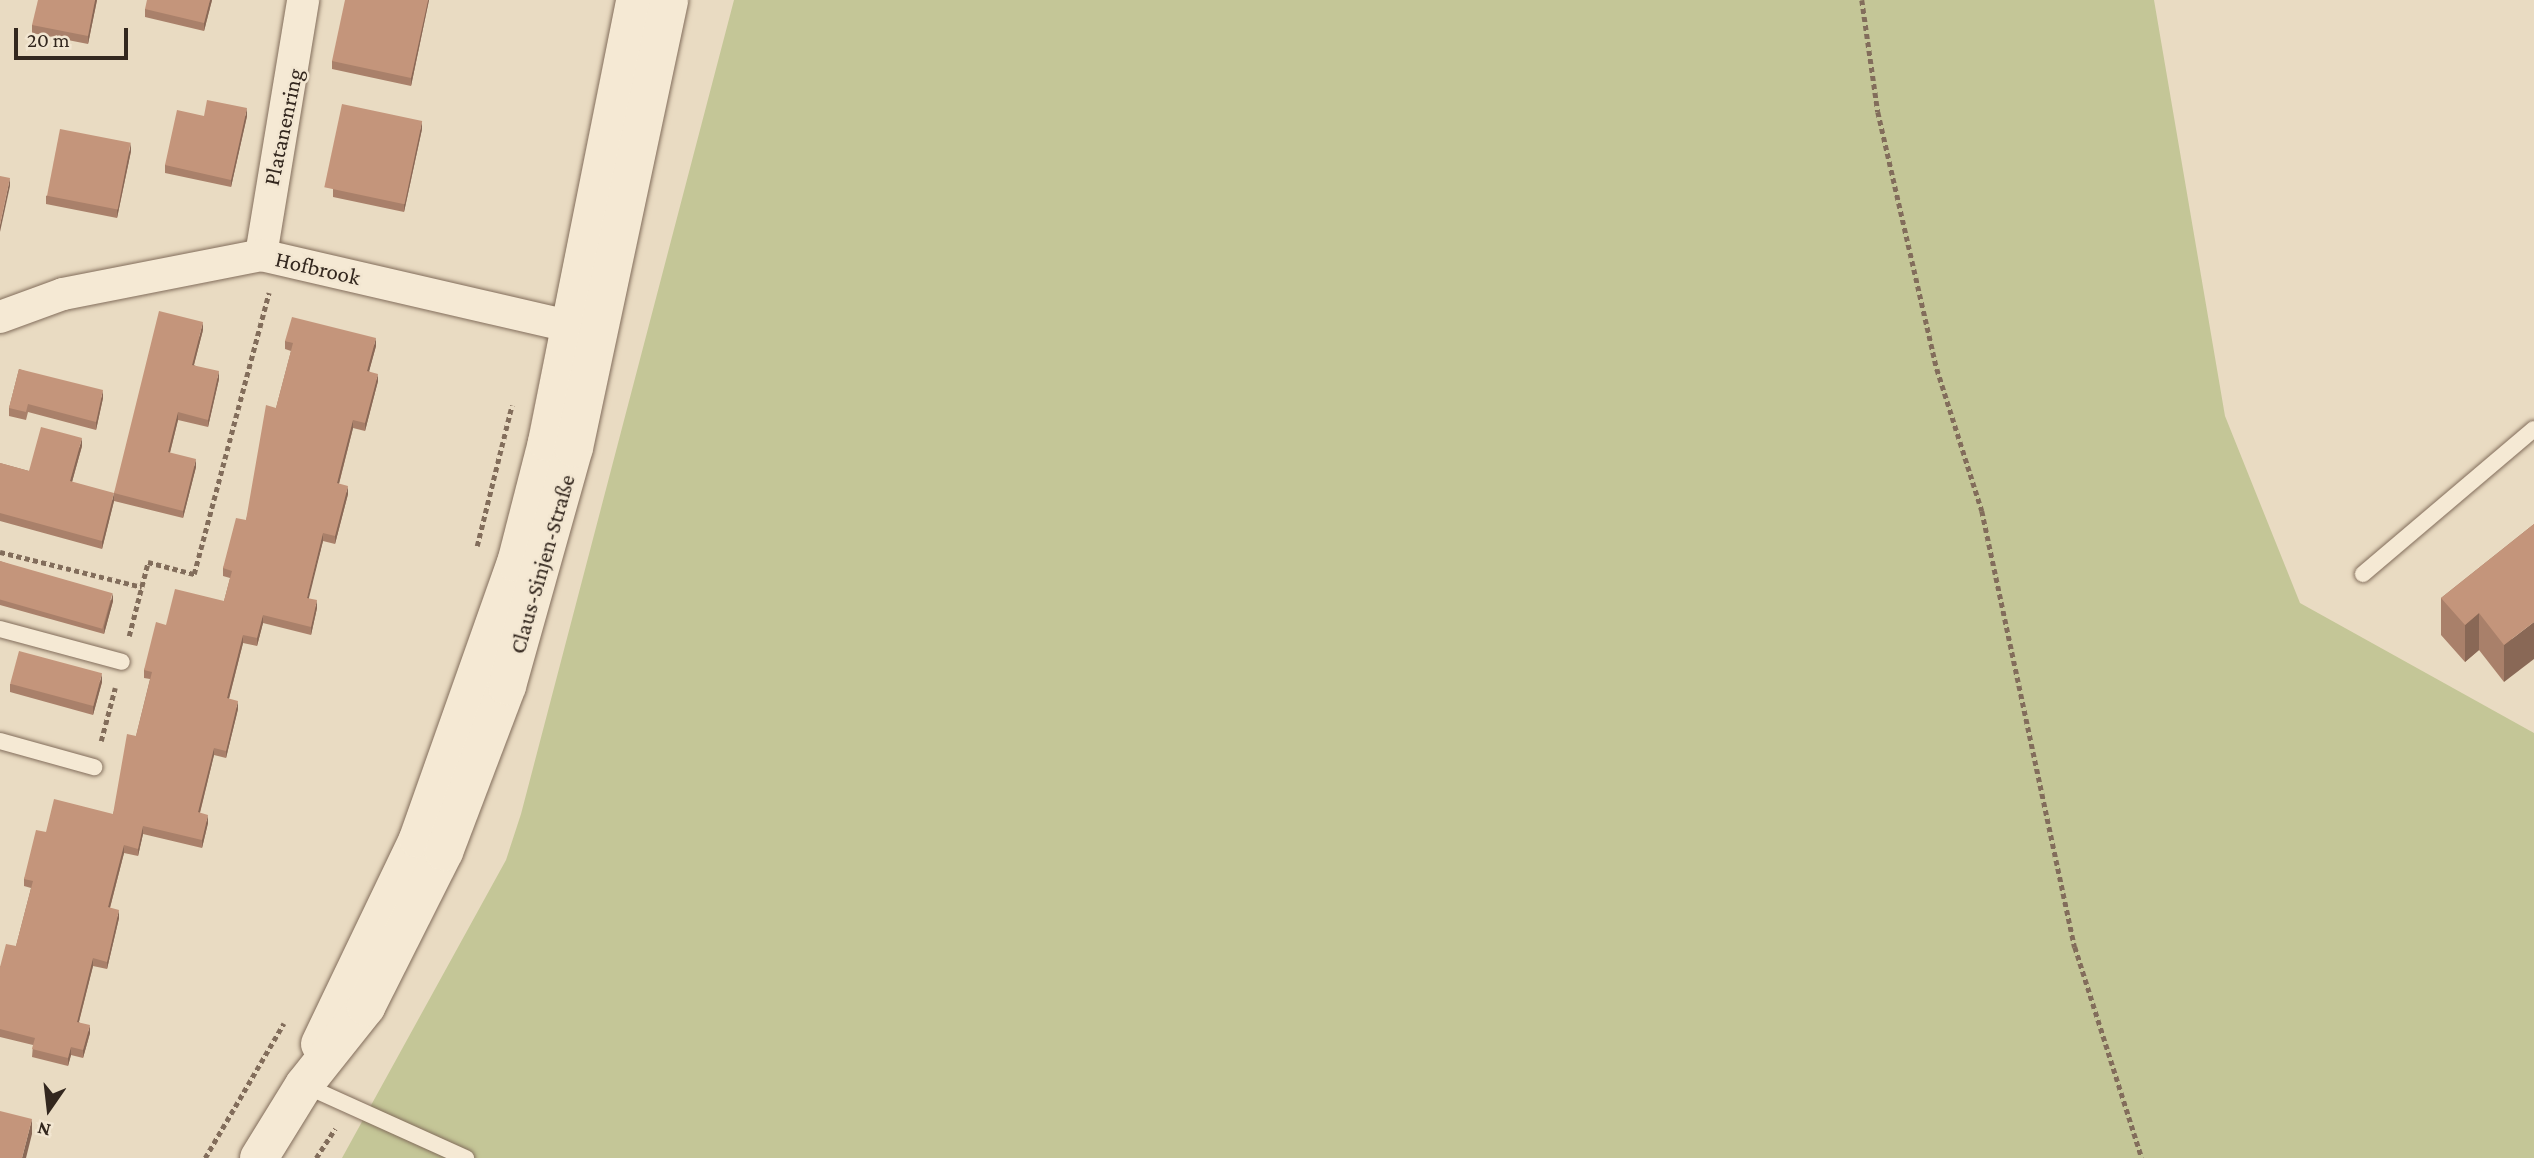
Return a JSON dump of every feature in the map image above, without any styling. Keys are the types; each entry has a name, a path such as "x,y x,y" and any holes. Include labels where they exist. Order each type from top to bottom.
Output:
{"street":[{"name":"Platanenring","path":"270,256 303,0"},
{"name":"Claus-Sinjen-Straße","path":"259,1158 304,1085 366,1007 444,852 542,575 635,0"},
{"name":"Claus-Sinjen-Straße","path":"583,330 669,0"},
{"name":"Hofbrook","path":"0,317 63,294 270,256 583,330"}],"lane":[{"path":"2363,574 2534,429"},
{"path":"0,629 122,662"},
{"path":"0,741 94,767"},
{"path":"304,1085 466,1158"}],"path":[{"path":"1862,0 1878,112 1937,369 1982,511 2075,947 2142,1158"},
{"path":"94,767 148,562 194,574 270,256"},
{"path":"473,563 513,400"},
{"path":"0,552 142,587"},
{"path":"205,1158 289,1015"},
{"path":"316,1158 348,1107"}],"green space":[{"path":"734,0 2154,0 2225,416 2300,603 2534,733 2534,1158 342,1158 506,860 521,814"}],"building":[{"path":"38,0 95,0 88,36 32,25"},
{"path":"147,0 210,0 204,23 145,9"},
{"path":"345,0 428,0 411,78 332,61"},
{"path":"207,100 247,108 231,180 165,165 177,110 204,116"},
{"path":"342,104 422,121 405,204 324,187"},
{"path":"60,129 131,143 118,209 47,196"},
{"path":"0,176 10,178 0,225"},
{"path":"159,311 203,322 192,365 219,371 208,420 178,412 168,452 196,459 183,511 114,493"},
{"path":"292,317 376,338 367,371 378,374 365,423 353,420 337,483 348,486 335,536 323,533 307,598 317,600 311,627 263,615 257,638 243,635 227,698 238,701 226,751 214,748 198,812 208,815 202,840 143,826 138,849 124,845 108,907 119,910 107,962 93,958 77,1022 90,1025 83,1050 71,1047 68,1058 32,1049 35,1038 0,1029 0,967 6,944 16,946 33,881 24,879 36,830 46,832 54,799 113,814 127,734 136,736 152,672 144,670 156,622 166,625 175,589 224,601 232,571 223,568 236,518 246,520 266,405 276,408 293,343 285,341"},
{"path":"19,369 103,390 96,422 28,404 26,412 9,408"},
{"path":"41,427 82,438 70,481 114,493 102,541 0,513 0,463 29,471"},
{"path":"2534,524 2534,622 2504,645 2479,613 2465,625 2441,598"},
{"path":"0,561 112,593 102,629 0,599"},
{"path":"19,651 102,673 93,706 10,684"},
{"path":"0,1111 32,1119 22,1158 0,1158"}]}
